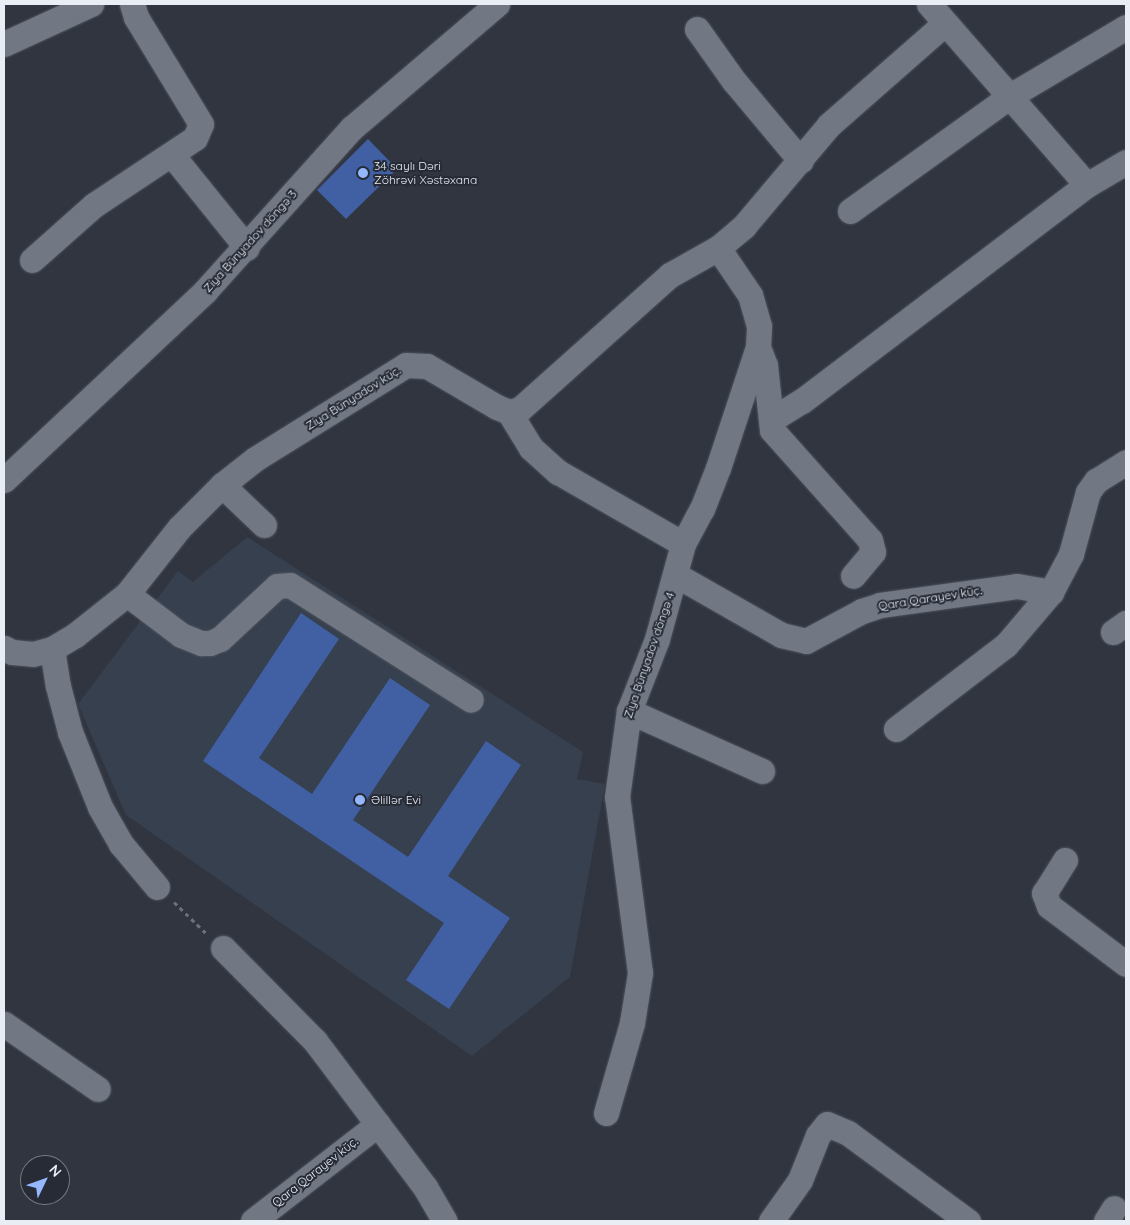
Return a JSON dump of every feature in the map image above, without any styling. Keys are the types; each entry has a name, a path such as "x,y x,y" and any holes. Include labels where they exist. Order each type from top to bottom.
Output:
{"street":[{"path":"4,44 91,4"},
{"path":"32,260 94,205 195,138 201,124 136,17 132,4"},
{"name":"Ziya Bünyadov döngə 3","path":"4,480 205,292 247,248 352,128 497,4"},
{"path":"930,4 944,24 1010,96 1087,185"},
{"path":"682,544 558,472 531,448 509,412 535,399 670,275 718,248 769,200 829,125 944,24"},
{"path":"850,211 1010,96 1126,27"},
{"path":"697,29 734,81 801,161"},
{"path":"172,155 247,248"},
{"path":"772,420 802,401 1087,185 1126,162"},
{"name":"Ziya Bünyadov döngə 4","path":"606,1113 632,1023 640,973 618,797 628,711 657,639 676,576 682,544 702,509 718,468 758,347 759,326 750,295 718,248"},
{"path":"758,347 764,365 772,420 777,436 870,540 873,552 854,576"},
{"name":"Ziya Bünyadov küç.","path":"4,648 12,652 33,654 52,649 127,594 180,526 222,485 255,459 406,364 427,366 509,412"},
{"path":"896,729 1006,645 1051,592 1071,554 1088,492 1096,481 1126,462"},
{"path":"222,485 264,525"},
{"name":"Qara Qarayev küç.","path":"676,576 781,635 806,641 862,611 880,605 1017,586 1051,592"},
{"path":"127,594 181,635 201,643 220,640 277,586 290,585 471,700"},
{"path":"52,649 70,732 100,808 121,844 157,887"},
{"path":"628,711 762,770"},
{"path":"1064,860 1044,893 1049,906 1126,964"},
{"path":"223,948 315,1041 425,1187 445,1221"},
{"path":"4,1024 98,1090"},
{"name":"Qara Qarayev küç.","path":"253,1221 378,1124"},
{"path":"771,1221 800,1180 818,1135 827,1124 848,1134 968,1221"}],"path":[{"path":"157,887 223,948"}],"shaded area":[{"name":"Əlillər Evi","path":"247,537 583,752 577,779 605,784 570,977 472,1056 126,815 78,704 178,571 193,582"}],"building":[{"path":"368,139 397,169 346,219 317,190"},
{"path":"301,613 339,639 259,758 312,794 390,678 430,705 353,820 408,857 486,741 521,765 448,876 510,918 449,1009 406,980 444,923 203,761"}],"place":[{"name":"34 saylı Dəri Zöhrəvi Xəstəxana","path":"363,173"},
{"name":"Əlillər Evi","path":"360,800"}]}
